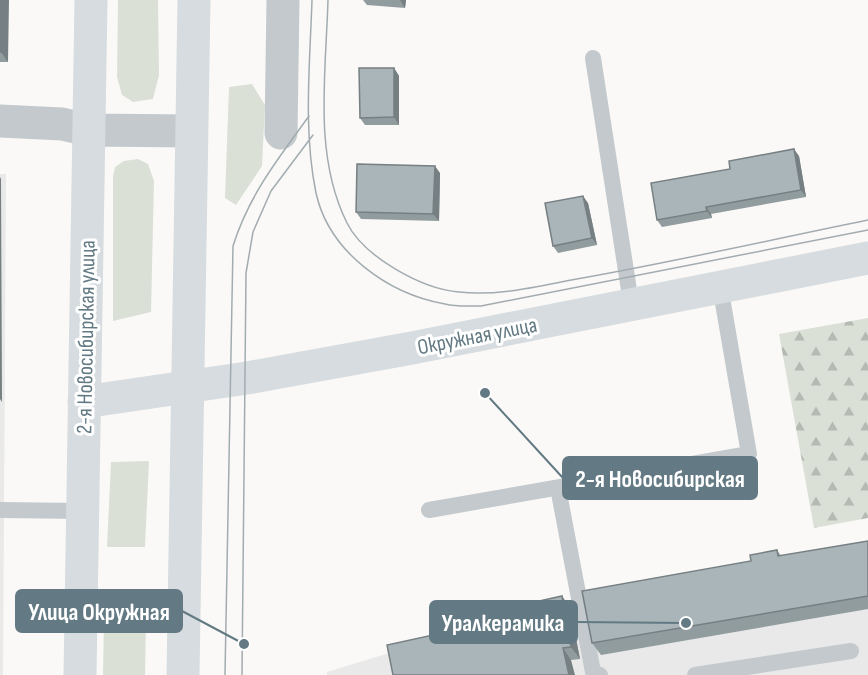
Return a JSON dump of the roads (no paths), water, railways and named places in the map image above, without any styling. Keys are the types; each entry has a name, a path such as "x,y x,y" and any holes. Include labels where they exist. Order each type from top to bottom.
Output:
{"main road":[{"name":"2-я Новосибирская улица","path":"80,675 91,0"},
{"path":"186,668 194,0"},
{"name":"Окружная улица","path":"84,402 247,378 445,342 632,303 868,258"}],"street":[{"path":"281,133 283,0"},
{"path":"0,121 62,124 88,130 191,131"}],"lane":[{"path":"593,58 632,303"},
{"path":"429,510 749,454 720,286"},
{"path":"558,488 593,672 600,675"},
{"path":"0,510 82,511"},
{"path":"695,675 721,673 851,651"}],"tram line":[{"path":"312,0 308,121 316,193 323,214 334,234 348,251 364,267 403,291 449,305 481,306 868,230"},
{"path":"328,0 324,113 329,170 336,197 347,223 366,248 396,269 428,285 444,290 475,293 524,289 658,264 868,220"},
{"path":"225,675 233,246 256,194 309,116"},
{"path":"242,675 246,273 253,232 271,191 313,135"}],"place":[{"name":"2-я Новосибирская","path":"485,393"},
{"name":"Уралкерамика","path":"686,623"},
{"name":"Улица Окружная","path":"244,644"}]}
